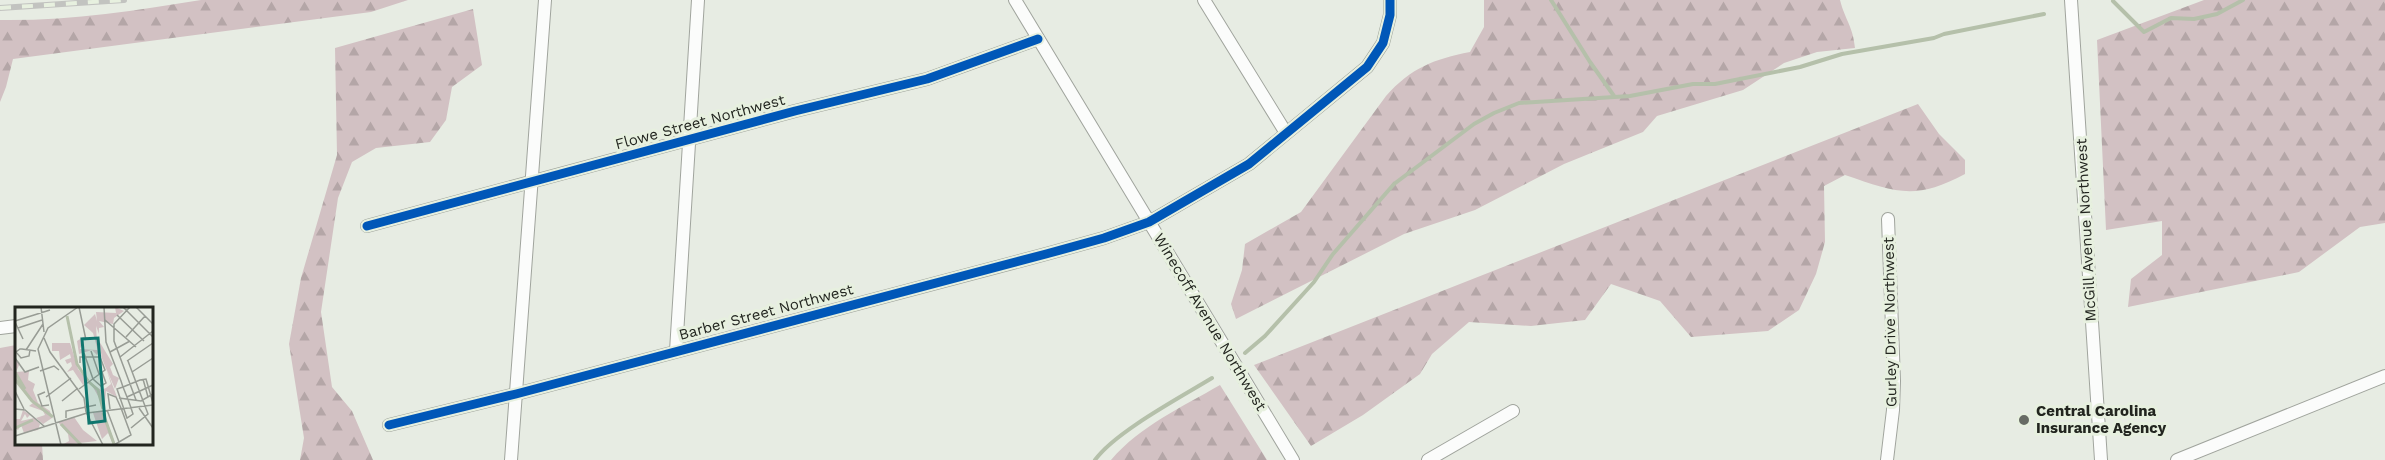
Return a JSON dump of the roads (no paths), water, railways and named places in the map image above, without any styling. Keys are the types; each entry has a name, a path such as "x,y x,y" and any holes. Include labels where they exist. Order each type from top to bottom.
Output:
{"street":[{"path":"511,460 545,0"},
{"path":"675,351 698,0"},
{"name":"Winecoff Avenue Northwest","path":"1015,0 1293,460"},
{"path":"1204,0 1286,133"},
{"name":"Barber Street Northwest","path":"389,424 516,394 1046,254 1104,238 1149,222 1249,164 1367,67 1383,43 1390,15 1390,0"},
{"name":"McGill Avenue Northwest","path":"2071,0 2090,321 2101,460"},
{"name":"Flowe Street Northwest","path":"367,225 927,79 1038,39"},
{"name":"Gurley Drive Northwest","path":"1887,460 1894,381 1888,219"},
{"path":"0,328 15,326"},
{"path":"2178,460 2385,376"},
{"path":"1428,460 1513,411"}],"waterway":[{"path":"1551,0 1614,96"},
{"path":"2113,1 2144,32 2171,18 2194,19 2217,14 2243,0"},
{"path":"1245,353 1265,336 1314,282 1333,254 1394,184 1474,124 1494,113 1519,103 1630,96 1693,84 1715,84 1800,67 1842,54 1934,38 2044,14"},
{"path":"1095,460 1117,438 1212,378"}],"railway":[{"path":"0,8 124,0"}],"place":[{"name":"Central Carolina Insurance Agency","path":"2024,420"}]}
